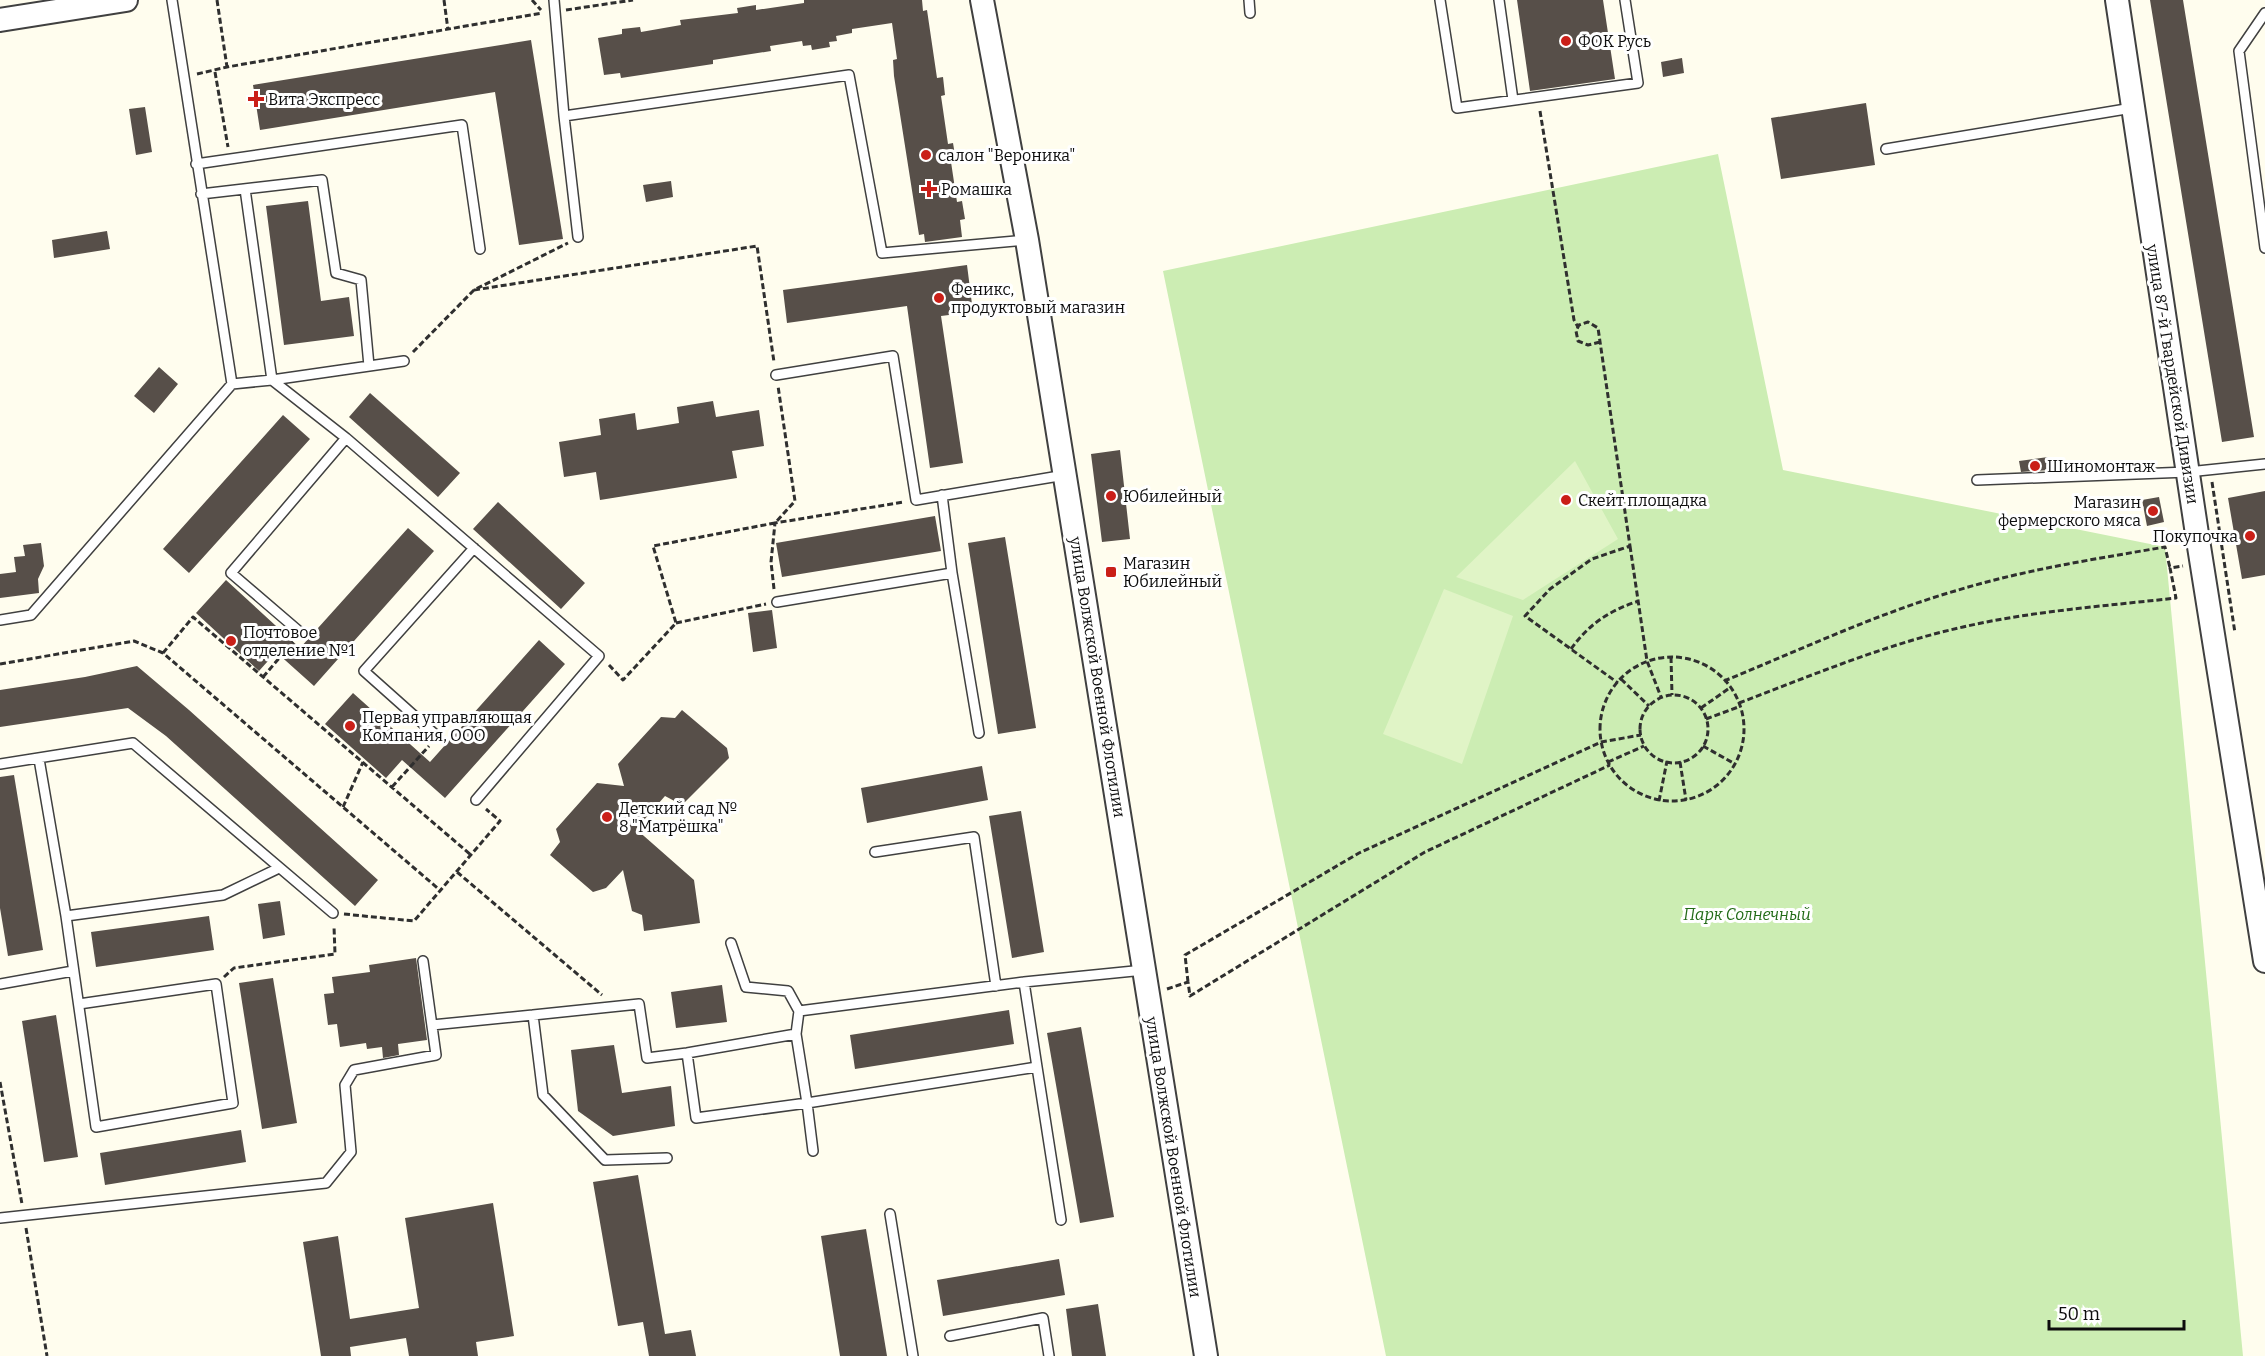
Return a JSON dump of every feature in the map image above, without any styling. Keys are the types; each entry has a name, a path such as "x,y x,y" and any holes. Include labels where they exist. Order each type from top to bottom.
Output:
{"street":[{"path":"0,20 126,0"},
{"name":"улица Волжской Военной Флотилии","path":"982,0 1027,240 1206,1356"},
{"name":"улица 87-й Гвардейской Дивизии","path":"2116,0 2265,961"}],"lane":[{"path":"172,0 232,384"},
{"path":"554,0 578,237"},
{"path":"1249,0 1250,13"},
{"path":"1440,0 1457,108 1638,83 1625,0"},
{"path":"1499,0 1513,100"},
{"path":"2265,13 2239,51 2265,248"},
{"path":"564,116 849,75 882,253 1027,240"},
{"path":"1886,149 2132,108"},
{"path":"196,164 462,126 480,249"},
{"path":"201,194 322,180 336,273 361,280 369,366"},
{"path":"245,189 272,380 346,438 599,656 476,800"},
{"path":"776,375 893,356 916,500 1065,475"},
{"path":"0,620 31,615 232,384 404,362"},
{"path":"301,633 231,573 346,438"},
{"path":"1977,480 2188,472 2265,464"},
{"path":"942,495 952,573 979,733"},
{"path":"438,737 364,671 474,548"},
{"path":"777,602 952,573"},
{"path":"0,764 133,743 333,913"},
{"path":"39,759 66,916 96,1127 233,1103 216,984 79,1004"},
{"path":"874,852 974,837 996,986"},
{"path":"66,916 223,895 279,868"},
{"path":"731,943 746,987 788,991 799,1011 796,1034 813,1151"},
{"path":"0,1218 326,1183 351,1152 345,1085 354,1070 436,1055 423,961"},
{"path":"799,1011 1024,982 1144,970"},
{"path":"0,984 73,971"},
{"path":"1024,982 1061,1220"},
{"path":"432,1025 639,1004 647,1058 796,1034"},
{"path":"533,1015 543,1095 605,1160 668,1158"},
{"path":"687,1053 696,1118 1037,1067"},
{"path":"890,1214 913,1356"},
{"path":"950,1336 1043,1318 1048,1356"}],"path":[{"path":"217,0 227,67"},
{"path":"444,0 448,30"},
{"path":"183,76 543,12 532,0"},
{"path":"554,12 633,0"},
{"path":"215,72 230,159"},
{"path":"1538,97 1574,320 1578,327"},
{"path":"404,362 474,290 578,237"},
{"path":"474,290 757,246 795,501 775,523 771,562 777,602 676,623 623,680 599,656"},
{"path":"1600,342 1588,345 1578,341 1576,331 1579,325 1588,322 1598,328 1647,661 1661,697"},
{"path":"676,623 653,546 916,500"},
{"path":"1630,546 1592,559 1550,589 1525,615 1619,681 1648,706"},
{"path":"1706,718 1864,656 1964,627 2070,610 2176,598 2165,547 2065,564 1954,591 1856,627 1725,681"},
{"path":"2170,568 2202,563"},
{"path":"1571,649 1598,620 1620,607 1639,601"},
{"path":"163,653 193,617 471,855"},
{"path":"263,677 301,633"},
{"path":"0,664 134,641 163,653 441,891"},
{"path":"1671,657 1672,695"},
{"path":"1671,657 1694,660 1715,671 1731,687 1740,704 1744,725 1743,745 1736,764 1723,780 1706,793 1686,800 1659,801 1637,793 1618,778 1605,758 1601,742 1601,712 1611,690 1627,673 1647,661 1671,657"},
{"path":"1701,708 1731,687"},
{"path":"1672,695 1682,695 1701,708 1708,728 1703,746 1693,757 1680,762 1667,761 1652,754 1644,746 1641,735 1640,724 1648,706 1661,697 1672,695"},
{"path":"1641,735 1601,742 1359,853 1185,956 1191,996 1425,852 1644,746"},
{"path":"392,788 438,737"},
{"path":"1703,746 1736,764"},
{"path":"1659,801 1667,761"},
{"path":"343,807 363,762"},
{"path":"1680,762 1686,800"},
{"path":"216,984 234,968 335,954 333,913 414,921 500,821 476,800"},
{"path":"457,872 615,1006"},
{"path":"1148,995 1188,982"},
{"path":"0,1082 47,1356"}],"green space":[{"name":"Парк Солнечный","path":"1718,154 1783,470 2165,547 2243,1356 1386,1356 1163,271"},
{"name":"Скейт площадка","path":"1575,461 1618,539 1523,600 1456,577"},
{"path":"1444,589 1513,616 1462,764 1383,734"}],"building":[{"path":"804,0 922,0 923,11 927,10 937,78 943,77 945,95 941,96 948,144 953,143 956,161 951,162 957,202 962,201 965,219 960,220 962,237 925,242 924,234 919,235 894,76 893,60 897,59 892,23 852,29 852,33 836,36 837,41 829,42 830,47 812,50 811,45 803,46 802,41 770,46 771,51 713,60 713,64 621,78 620,73 604,75 598,38 622,34 622,29 640,27 641,32 681,25 680,20 738,13 737,8 756,5 756,10 804,3"},
{"name":"ФОК Русь","path":"1517,0 1603,0 1615,79 1530,91"},
{"path":"2150,0 2183,0 2254,437 2222,442"},
{"path":"531,40 563,239 519,245 495,92 260,130 253,85"},
{"path":"1682,58 1684,73 1663,77 1661,62"},
{"path":"1866,103 1875,165 1781,179 1771,118"},
{"path":"145,107 152,152 136,155 129,109"},
{"path":"671,181 673,197 646,202 643,185"},
{"path":"308,201 321,301 349,297 354,336 284,345 266,206"},
{"path":"107,231 110,249 54,258 52,240"},
{"path":"967,265 973,312 941,316 963,463 930,468 907,306 787,323 783,290"},
{"path":"159,367 178,384 154,413 134,396"},
{"path":"370,393 460,473 438,497 349,417"},
{"path":"713,401 716,417 759,410 764,446 732,451 737,478 600,500 596,472 564,477 559,442 601,435 599,419 635,413 637,430 679,423 677,407"},
{"path":"283,415 310,439 189,573 163,549"},
{"name":"Юбилейный","path":"1120,450 1130,539 1102,542 1091,454"},
{"name":"Шиномонтаж","path":"2048,457 2050,470 2021,472 2019,461"},
{"name":"Покупочка","path":"2265,491 2265,575 2242,579 2228,498"},
{"name":"Магазин фермерского мяса","path":"2159,497 2164,522 2147,526 2142,500"},
{"path":"498,502 585,583 561,609 473,529"},
{"path":"935,516 941,551 782,577 776,543"},
{"path":"408,528 434,551 314,686 276,652 259,671 196,613 226,580 300,648"},
{"path":"1005,537 1036,728 998,734 968,543"},
{"path":"41,543 44,566 38,579 39,593 0,598 0,574 16,572 14,557 25,556 23,545"},
{"path":"772,610 777,648 753,652 748,613"},
{"path":"539,640 565,664 445,798 402,760 386,778 325,724 353,693 430,762"},
{"path":"137,666 378,880 355,906 166,736 128,708 0,727 0,690 85,677"},
{"name":"Детский сад № 8 \"Матрёшка\"","path":"682,710 727,748 729,758 682,805 665,796 636,829 694,880 700,923 644,931 642,915 632,911 623,870 606,888 593,892 550,855 560,842 556,829 597,783 624,786 618,764 661,717 675,718"},
{"path":"982,766 988,800 867,823 861,788"},
{"path":"14,775 43,950 8,956 0,908 0,777"},
{"path":"1021,811 1044,952 1012,958 989,816"},
{"path":"280,901 285,935 263,939 258,904"},
{"path":"209,916 214,950 96,967 91,932"},
{"path":"416,958 427,1040 398,1044 399,1055 383,1058 382,1047 367,1049 366,1043 340,1047 337,1024 328,1025 324,994 334,993 332,977 370,972 369,965"},
{"path":"273,978 297,1123 262,1129 239,983"},
{"path":"722,985 727,1022 676,1028 671,992"},
{"path":"1009,1010 1014,1044 855,1069 850,1035"},
{"path":"56,1015 78,1157 44,1162 22,1021"},
{"path":"1081,1027 1114,1217 1080,1223 1047,1033"},
{"path":"614,1045 622,1093 671,1086 675,1126 613,1136 578,1111 571,1050"},
{"path":"241,1130 246,1162 105,1185 100,1153"},
{"path":"638,1175 665,1334 691,1330 696,1356 649,1356 643,1322 618,1326 593,1182"},
{"path":"493,1203 514,1336 476,1342 478,1356 409,1356 406,1338 350,1347 351,1356 321,1356 303,1242 338,1236 350,1319 419,1308 405,1218"},
{"path":"866,1229 887,1356 840,1356 821,1236"},
{"path":"1059,1259 1065,1295 943,1316 937,1280"},
{"path":"1098,1304 1106,1356 1072,1356 1066,1309"}],"place":[{"name":"ФОК Русь","path":"1566,41"},
{"name":"Вита Экспресс","path":"256,99"},
{"name":"салон \"Вероника\"","path":"926,155"},
{"name":"Ромашка","path":"929,189"},
{"name":"Феникс, продуктовый магазин","path":"939,298"},
{"name":"Шиномонтаж","path":"2035,466"},
{"name":"Юбилейный","path":"1111,496"},
{"name":"Скейт площадка","path":"1566,500"},
{"name":"Магазин фермерского мяса","path":"2153,511"},
{"name":"Покупочка","path":"2250,536"},
{"name":"Магазин Юбилейный","path":"1111,572"},
{"name":"Почтовое отделение №1","path":"231,641"},
{"name":"Первая управляющая Компания, ООО","path":"350,726"},
{"name":"Детский сад № 8 \"Матрёшка\"","path":"607,817"}]}
